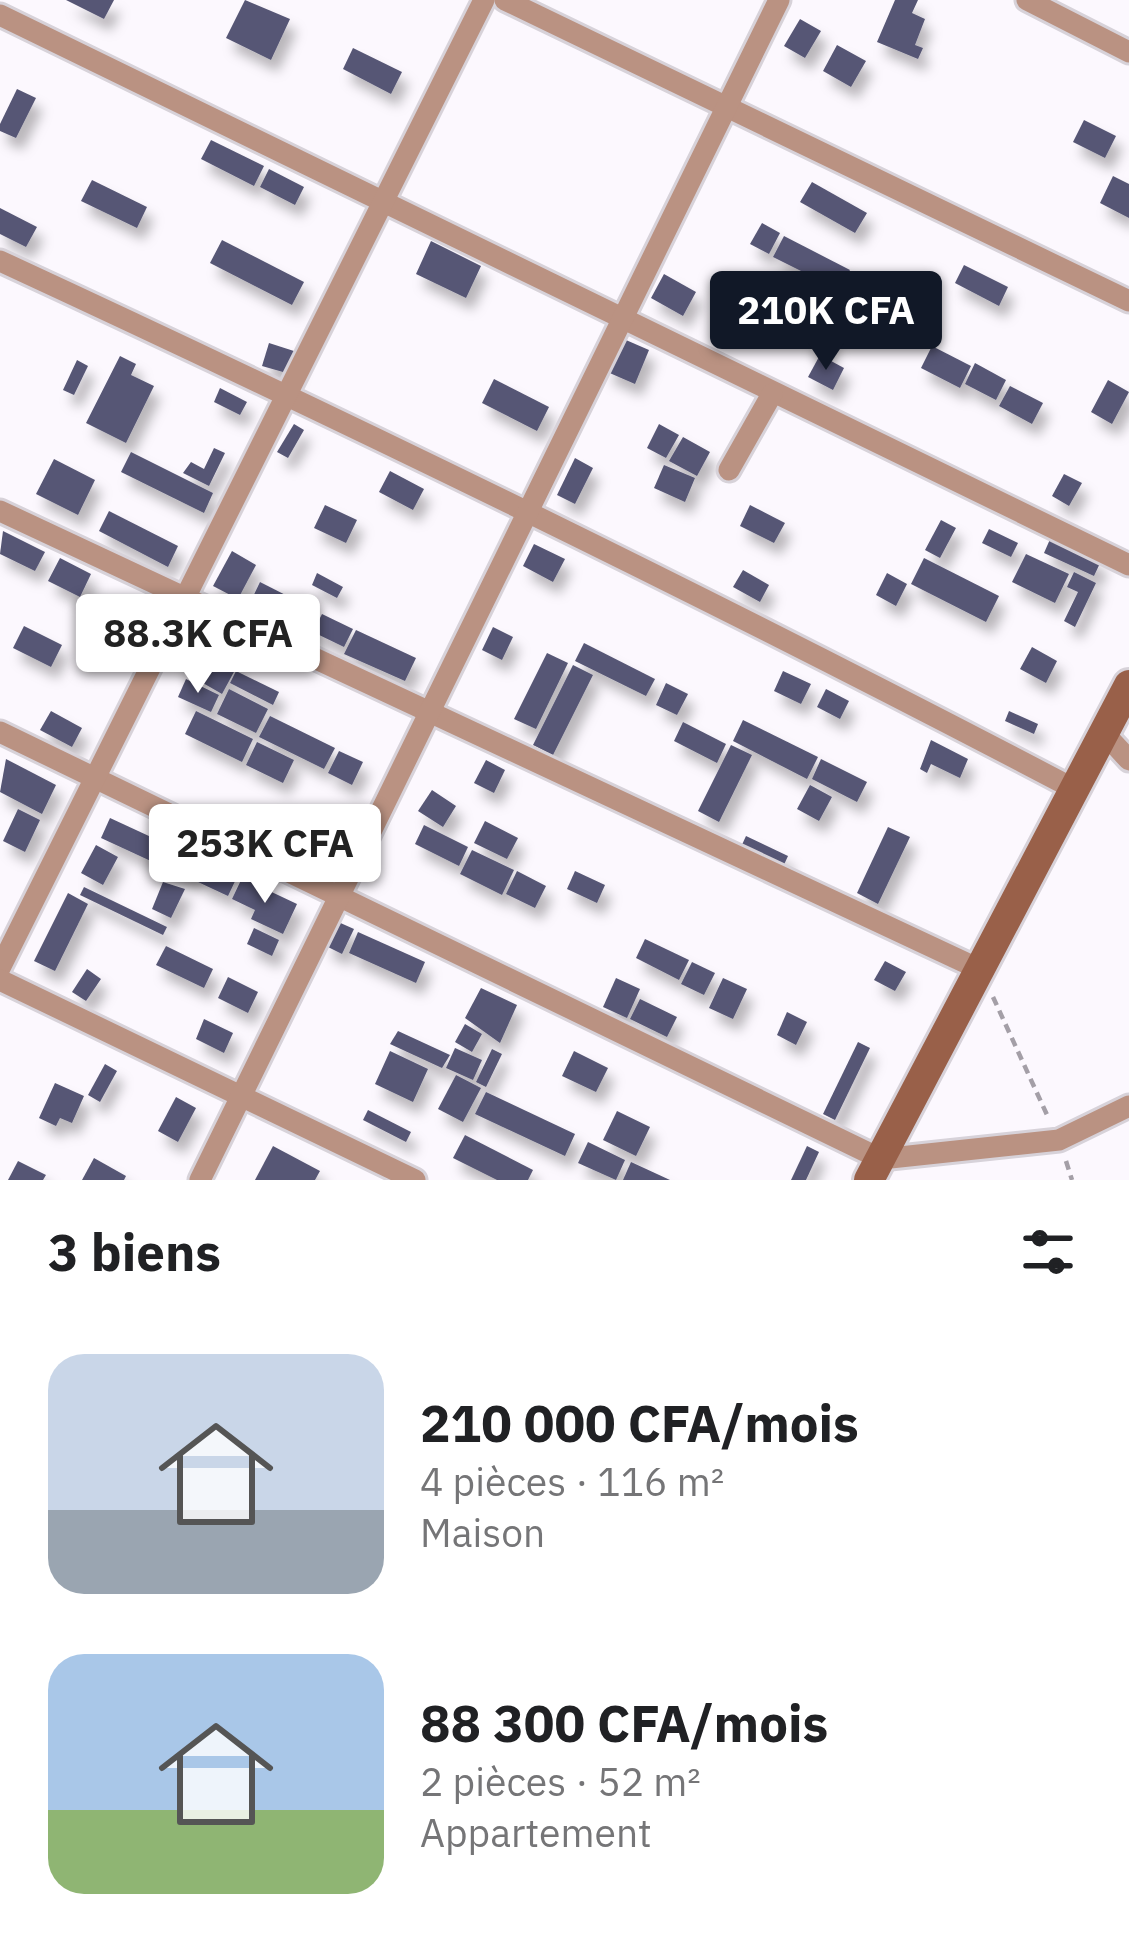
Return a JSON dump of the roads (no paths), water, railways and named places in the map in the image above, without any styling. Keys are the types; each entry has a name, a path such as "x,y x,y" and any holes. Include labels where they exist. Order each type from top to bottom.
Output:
{"street":[{"path":"0,968 484,0"},
{"path":"505,0 1129,301"},
{"path":"200,1180 778,0"},
{"path":"1027,0 1129,52"},
{"path":"0,15 1129,565"},
{"path":"0,261 287,394 821,656 1076,790"},
{"path":"729,470 772,394"},
{"path":"0,511 981,970"},
{"path":"875,1169 1129,685"},
{"path":"0,732 339,896 875,1169 1059,1139 1129,1106"},
{"path":"1105,734 1129,760"},
{"path":"0,980 415,1180"}]}
